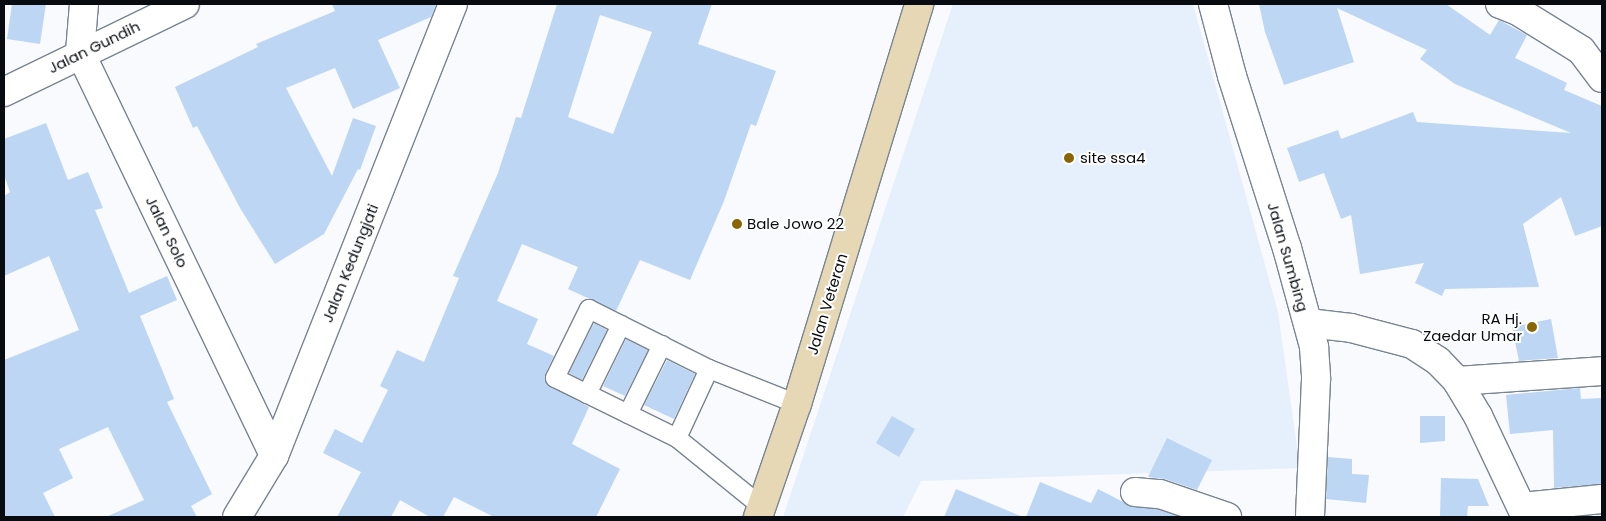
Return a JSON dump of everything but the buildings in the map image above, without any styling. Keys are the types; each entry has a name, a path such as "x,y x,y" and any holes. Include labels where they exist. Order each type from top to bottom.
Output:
{"main road":[{"name":"Jalan Veteran","path":"760,512 797,404 920,4"}],"street":[{"path":"80,52 84,4"},
{"name":"Jalan Gundih","path":"4,92 80,52 185,4"},
{"name":"Jalan Kedungjati","path":"237,517 274,456 453,4"},
{"name":"Jalan Sumbing","path":"1212,4 1308,323 1316,379 1310,517"},
{"path":"1500,4 1518,11 1581,50 1602,78"},
{"name":"Jalan Solo","path":"80,52 274,456"},
{"path":"1308,323 1351,328 1412,344 1438,361 1457,381 1478,416 1524,512 1602,499"},
{"path":"1457,381 1602,372"},
{"path":"1135,492 1160,494 1227,517"}],"lane":[{"path":"760,512 677,438 555,378 589,309 709,369 797,404"},
{"path":"587,394 621,324"},
{"path":"628,414 662,345"},
{"path":"677,438 709,369"}],"shaded area":[{"name":"site ssa4","path":"953,4 1193,4 1278,312 1300,468 921,481 903,517 783,517"}],"place":[{"name":"site ssa4","path":"1069,158"},
{"name":"Bale Jowo 22","path":"737,224"},
{"name":"RA Hj. Zaedar Umar","path":"1532,327"}]}
